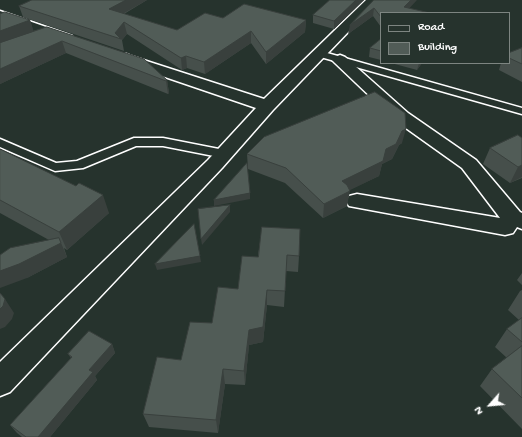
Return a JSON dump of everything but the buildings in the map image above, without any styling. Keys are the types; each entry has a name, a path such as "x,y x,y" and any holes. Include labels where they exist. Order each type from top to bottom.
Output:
{"street":[{"path":"0,382 224,154 267,106 373,0"},
{"path":"0,15 80,43"},
{"path":"29,40 50,33"},
{"path":"110,53 267,106"},
{"path":"340,60 402,117 469,164 517,220 505,228 357,201"}],"lane":[{"path":"320,54 522,111"},
{"path":"0,143 54,166 79,165 134,142 162,142 224,154"}]}
